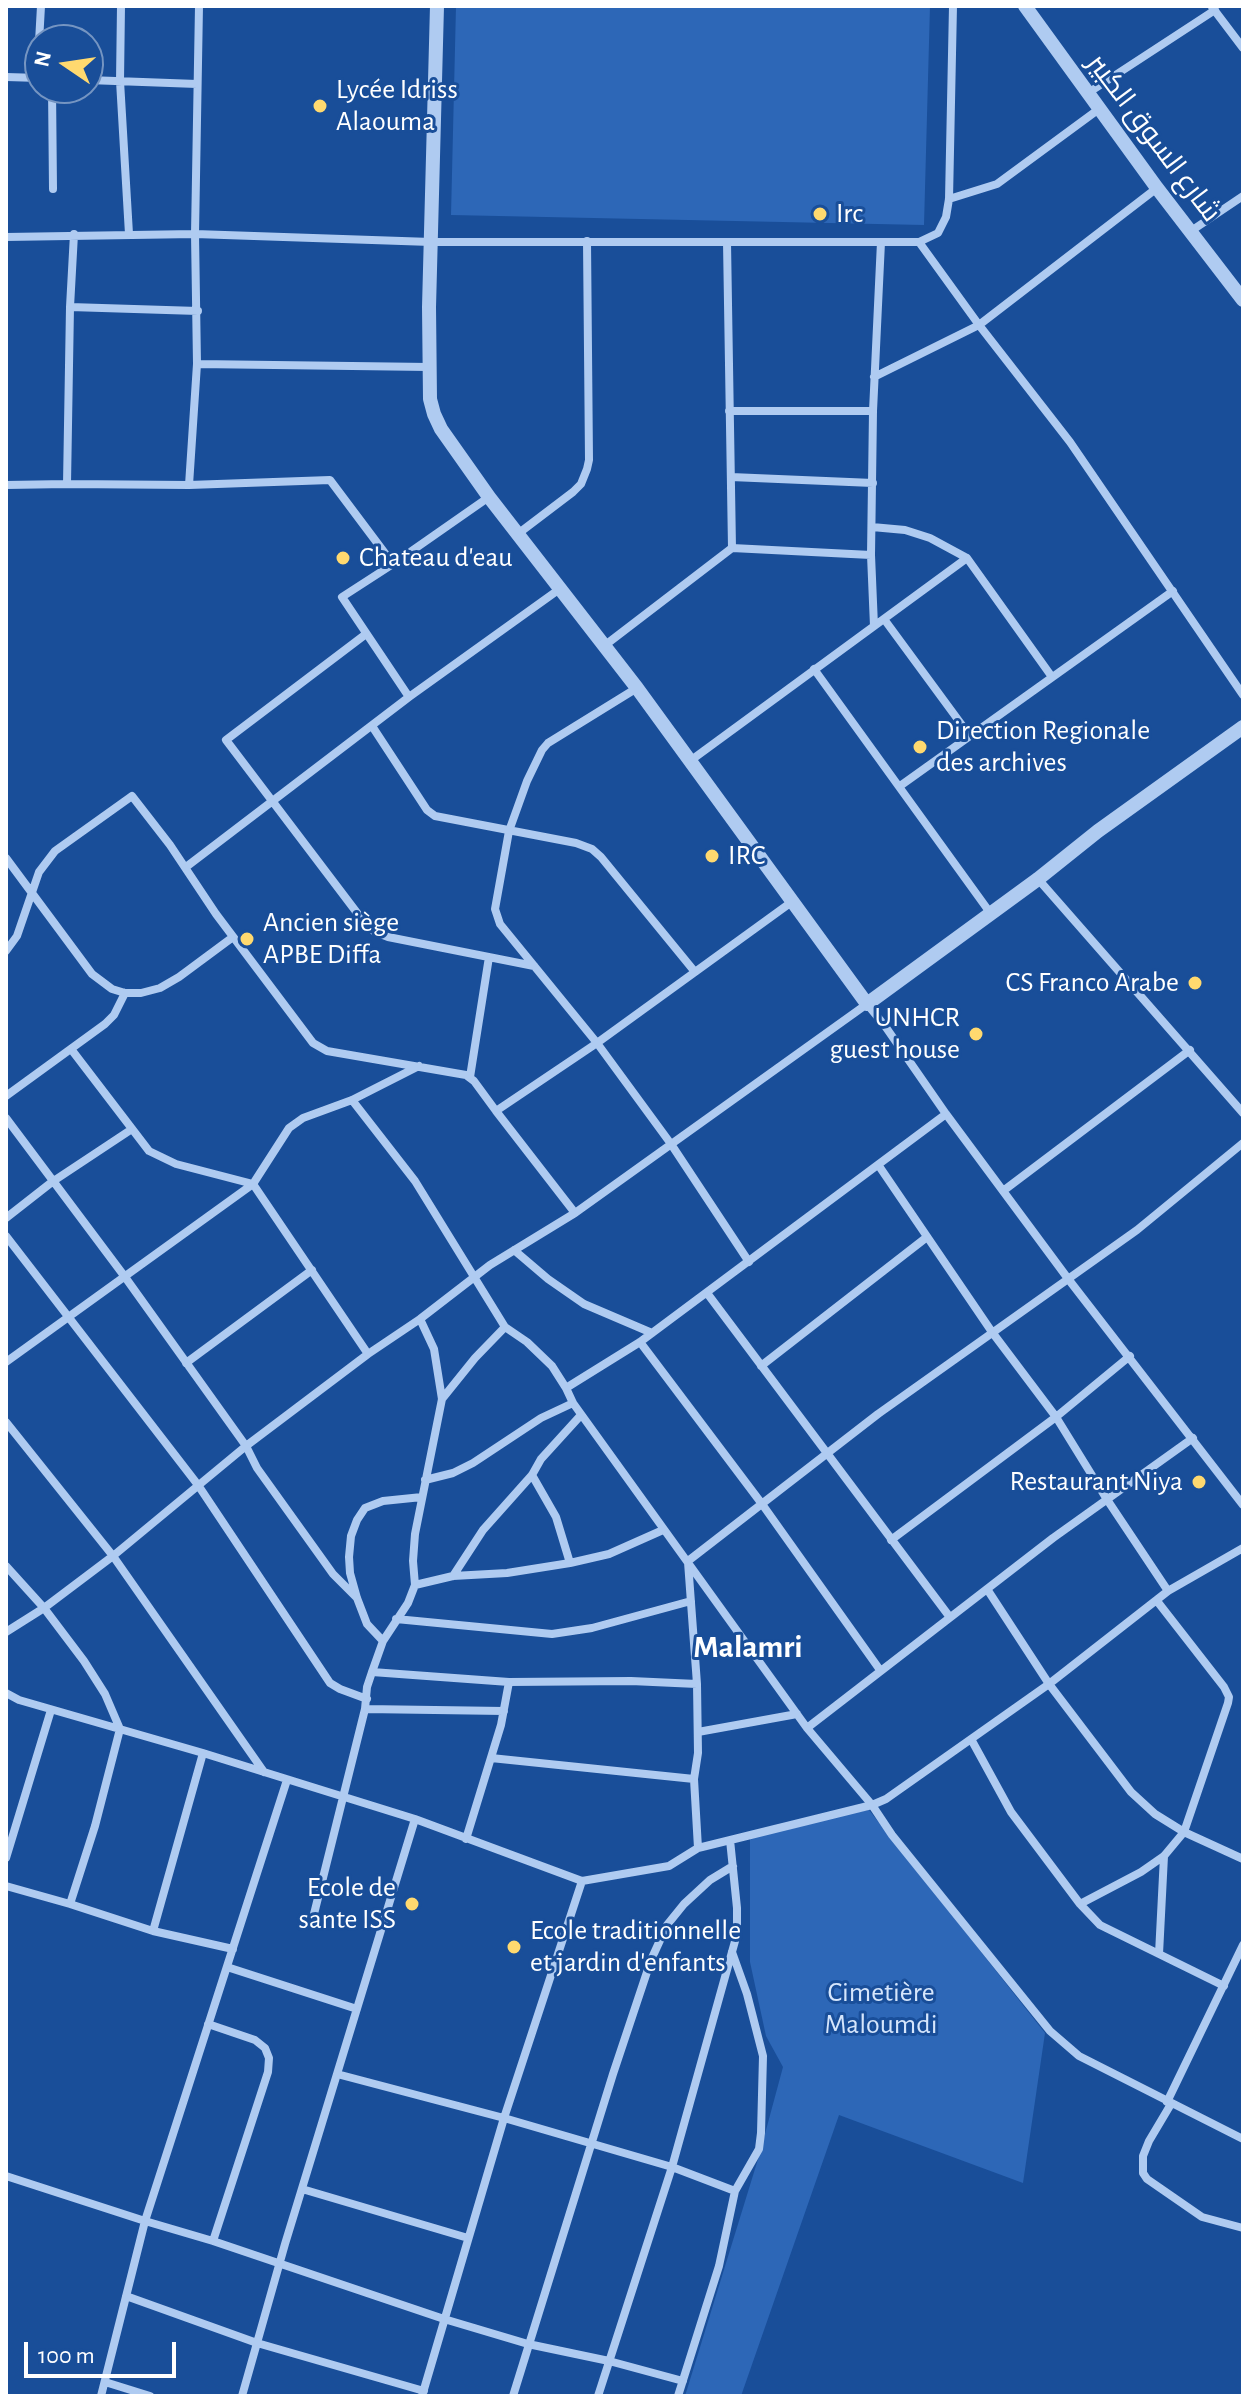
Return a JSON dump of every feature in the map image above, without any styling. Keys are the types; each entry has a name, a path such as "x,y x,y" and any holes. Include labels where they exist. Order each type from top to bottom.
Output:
{"street":[{"path":"121,6 120,81 129,234"},
{"path":"189,485 197,364 195,234 199,6"},
{"path":"437,6 429,367 430,399 441,429 489,497 637,688 1069,1280 1243,1505"},
{"path":"6,237 195,234 431,242 919,242 938,233 946,217 949,199 953,6"},
{"name":"شارع السوق الكبير","path":"1025,6 1243,300"},
{"path":"1088,93 1214,8 1243,48"},
{"path":"104,80 197,84"},
{"path":"52,104 53,189"},
{"path":"949,199 997,184 1099,109"},
{"path":"874,377 979,325 1157,188"},
{"path":"1191,231 1243,196"},
{"path":"67,484 74,234"},
{"path":"519,533 573,492 581,484 587,469 587,241"},
{"path":"727,242 732,548"},
{"path":"874,626 871,555 873,411 881,242"},
{"path":"919,242 1070,442 1243,695"},
{"path":"70,307 198,311"},
{"path":"197,364 429,367"},
{"path":"729,411 873,411"},
{"path":"731,477 873,483"},
{"path":"6,485 189,485 330,480 393,564"},
{"path":"409,697 342,597 489,497"},
{"path":"872,527 905,530 930,538 967,558 1052,677"},
{"path":"604,646 732,548 871,555"},
{"path":"690,761 967,558"},
{"path":"186,867 409,697 561,588"},
{"path":"900,786 1173,591"},
{"path":"884,619 970,736"},
{"path":"366,634 226,740 367,926 375,932 535,966"},
{"path":"814,669 991,914"},
{"path":"637,688 548,743 537,758 509,831 495,909 500,924 597,1043 671,1144 749,1262"},
{"path":"372,726 427,810 445,819 576,843 592,849 695,972"},
{"path":"6,1632 44,1608 113,1556 246,1446 368,1354 514,1250 575,1213 867,1004 1243,727"},
{"path":"6,951 17,936 39,872 55,851 132,796 294,1021 320,1048 470,1077 575,1213"},
{"path":"6,858 92,974 102,984 125,993 160,988 233,937"},
{"path":"1038,879 1243,1113"},
{"path":"496,1111 597,1043 794,901"},
{"path":"470,1077 489,957"},
{"path":"6,1096 105,1024 114,1015 125,993"},
{"path":"71,1049 149,1151 167,1161 253,1184 368,1354"},
{"path":"1003,1191 1190,1050"},
{"path":"6,1362 253,1184 289,1128 303,1118 352,1100 420,1066"},
{"path":"352,1100 415,1181 505,1327 527,1342 552,1366 581,1415 807,1728 872,1805 892,1835 1050,2031 1079,2056 1243,2139"},
{"path":"566,1388 640,1342 946,1114"},
{"path":"6,1118 125,1277 333,1574 357,1598"},
{"path":"6,1218 52,1182 132,1129"},
{"path":"688,1561 826,1454 1137,1230 1243,1143"},
{"path":"879,1166 992,1332 1056,1417 1168,1591"},
{"path":"6,1236 198,1485 330,1683 367,1699"},
{"path":"761,1366 927,1237"},
{"path":"514,1250 584,1304 652,1333"},
{"path":"186,1363 312,1270"},
{"path":"707,1293 949,1616"},
{"path":"312,1922 372,1672 383,1641 408,1603 415,1585 414,1547 442,1399 434,1349 420,1319"},
{"path":"442,1399 505,1327"},
{"path":"640,1342 762,1504 880,1670"},
{"path":"891,1540 1056,1417 1130,1356"},
{"path":"425,1480 453,1473 541,1418 573,1403"},
{"path":"453,1576 483,1530 581,1415"},
{"path":"6,1422 113,1556 265,1773"},
{"path":"807,1728 1106,1498 1193,1438"},
{"path":"532,1475 556,1517 570,1563"},
{"path":"383,1641 367,1624 357,1598 350,1573 351,1536 365,1508 383,1501 422,1497"},
{"path":"415,1585 453,1576 507,1573 570,1563 609,1554 663,1530"},
{"path":"6,1693 51,1710 203,1753 415,1819 582,1881 669,1866 698,1848 886,1799 1049,1684 1168,1591 1243,1548"},
{"path":"688,1561 697,1684 698,1753 694,1779 698,1848"},
{"path":"6,1566 44,1608 84,1661 105,1694 120,1729 95,1826 70,1904"},
{"path":"987,1589 1049,1684 1131,1792 1155,1814 1184,1832 1243,1859"},
{"path":"396,1619 552,1634 592,1628 691,1601"},
{"path":"1080,1904 1141,1872 1164,1856 1184,1832 1225,1714 1229,1697 1224,1687 1157,1601"},
{"path":"372,1672 509,1682 697,1684"},
{"path":"466,1839 504,1711 509,1682"},
{"path":"365,1709 504,1711"},
{"path":"6,1858 51,1710"},
{"path":"698,1732 797,1714"},
{"path":"971,1739 1011,1812 1080,1904 1100,1925 1224,1986"},
{"path":"153,1931 203,1753"},
{"path":"491,1758 694,1779"},
{"path":"101,2396 145,2221 287,1780"},
{"path":"242,2396 415,1819"},
{"path":"598,2396 672,2167 737,1934 730,1840"},
{"path":"1159,1954 1164,1856"},
{"path":"513,2396 651,1960 667,1925 684,1904 733,1866"},
{"path":"126,2296 257,2343 423,2393 504,2118 582,1881"},
{"path":"6,1886 153,1931 233,1949"},
{"path":"1243,1945 1149,2141 1143,2156 1143,2173 1147,2179 1202,2217 1243,2228"},
{"path":"678,2396 719,2266 735,2191 759,2149 763,2056 732,1951"},
{"path":"227,1967 357,2009"},
{"path":"208,2024 255,2040 265,2048 269,2058 268,2072 213,2241"},
{"path":"337,2074 672,2167 735,2191"},
{"path":"6,2176 213,2241 444,2319 528,2344 683,2381"},
{"path":"302,2189 468,2238"},
{"path":"105,2382 150,2396"}],"green space":[{"path":"456,6 930,6 924,225 451,215"},
{"name":"Cimetière Maloumdi","path":"869,1810 1045,2033 1023,2183 839,2115 741,2396 685,2396 759,2156 783,2067 766,2036 750,1962 750,1831"}],"place":[{"name":"Lycée Idriss Alaouma","path":"320,106"},
{"name":"Irc","path":"820,214"},
{"name":"Chateau d'eau","path":"343,558"},
{"name":"Direction Regionale des archives","path":"920,747"},
{"name":"IRC","path":"712,856"},
{"name":"Ancien siège APBE Diffa","path":"247,939"},
{"name":"CS Franco Arabe","path":"1195,983"},
{"name":"UNHCR guest house","path":"976,1034"},
{"name":"Restaurant Niya","path":"1199,1482"},
{"name":"Ecole de sante ISS","path":"412,1904"},
{"name":"Ecole traditionnelle et jardin d'enfants","path":"514,1947"}],"district":[{"name":"Malamri","path":"748,1647"}]}
